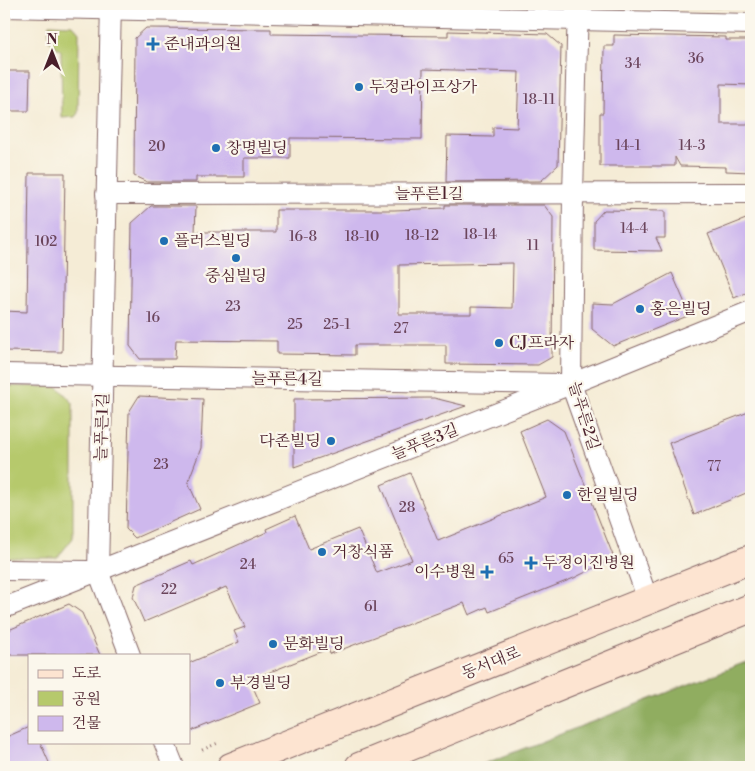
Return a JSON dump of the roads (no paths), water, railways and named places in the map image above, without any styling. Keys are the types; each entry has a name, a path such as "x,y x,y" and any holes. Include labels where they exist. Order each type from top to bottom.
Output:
{"main road":[{"name":"동서대로","path":"231,767 751,559"},
{"path":"359,767 751,608"}],"street":[{"path":"4,7 578,12 751,24"},
{"name":"늘푸른1길","path":"111,7 104,376 98,571 130,654"},
{"name":"늘푸른2길","path":"578,12 572,194 571,384 648,600"},
{"name":"늘푸른1길","path":"106,194 572,194"},
{"path":"572,194 751,194"},
{"name":"늘푸른3길","path":"4,608 751,311"},
{"name":"늘푸른4길","path":"4,374 571,384"},
{"name":"늘푸른3길","path":"4,570 98,571"},
{"path":"165,744 174,767"}],"place":[{"name":"준내과의원","path":"153,44"},
{"name":"두정라이프상가","path":"359,87"},
{"name":"창명빌딩","path":"216,148"},
{"name":"플러스빌딩","path":"164,241"},
{"name":"중심빌딩","path":"236,258"},
{"name":"홍은빌딩","path":"640,309"},
{"name":"CJ프라자","path":"499,343"},
{"name":"다존빌딩","path":"331,441"},
{"name":"한일빌딩","path":"567,495"},
{"name":"거창식품","path":"322,552"},
{"name":"두정이진병원","path":"531,563"},
{"name":"이수병원","path":"487,572"},
{"name":"문화빌딩","path":"273,644"},
{"name":"부경빌딩","path":"220,683"}]}
